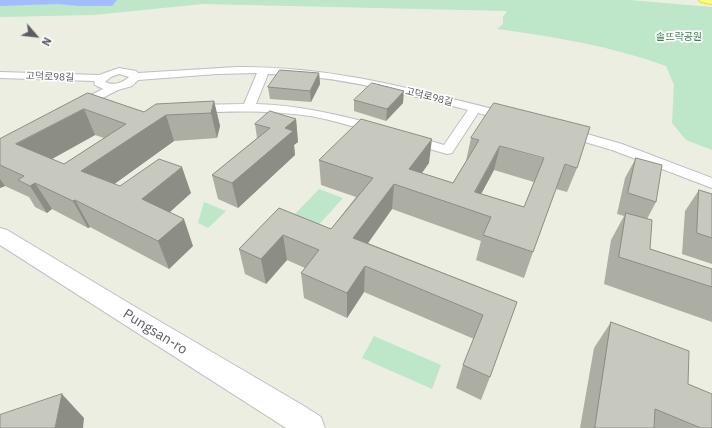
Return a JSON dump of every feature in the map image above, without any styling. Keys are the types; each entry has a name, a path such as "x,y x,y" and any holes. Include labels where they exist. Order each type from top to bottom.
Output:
{"highway":[{"path":"705,0 712,0"}],"street":[{"name":"고덕로98길","path":"135,77 216,71 264,70 311,73 359,80 524,121"},
{"path":"248,108 264,70"},
{"path":"70,111 115,87 126,84 135,77 135,74 124,71 108,74 100,78 99,83 101,85 115,87"},
{"name":"고덕로98길","path":"0,75 100,78"},
{"path":"190,110 248,108 302,111 385,131"},
{"path":"399,135 448,150 475,109"},
{"path":"554,129 617,147 712,183"},
{"name":"Pungsan-ro","path":"0,235 48,266 294,416 310,428"}],"green space":[{"name":"솔뜨락공원","path":"0,0 629,0 712,7 712,150 686,140 672,123 674,85 666,66 625,53 583,43 497,29 503,24 503,17 507,11 203,4 93,15 0,17"},
{"path":"319,189 343,198 315,229 294,222 295,214"},
{"path":"204,202 226,211 208,228 198,223"},
{"path":"374,336 441,365 432,389 362,358"}],"water":[{"path":"0,0 117,0 112,6 79,6 58,4 0,6"}],"building":[{"path":"280,70 319,73 310,91 268,87"},
{"path":"372,83 404,91 387,109 354,100"},
{"path":"88,93 144,112 156,104 214,101 211,113 166,115 81,171 120,186 159,159 182,167 142,199 184,219 158,241 75,200 73,201 35,183 30,186 18,180 24,176 0,165 0,139","holes":["84,109 126,124 64,164 16,144"]},
{"path":"494,103 590,127 577,168 565,164 533,252 483,235 491,217 394,184 353,238 517,302 490,377 463,365 483,315 365,266 347,293 301,273 319,250 283,235 261,259 239,249 279,208 331,229 373,178 319,160 361,119 432,139 409,169 453,183 479,140 471,138","holes":["500,146 544,158 524,207 475,192"]},
{"path":"270,111 296,119 285,128 293,131 232,183 212,175 270,128 255,124"},
{"path":"636,158 662,165 656,202 628,193"},
{"path":"699,190 712,194 712,238 697,233"},
{"path":"626,213 652,220 650,249 712,269 712,287 619,257"},
{"path":"611,322 689,351 688,384 712,394 712,428 701,428 655,409 654,428 595,428"},
{"path":"62,394 55,428 0,428 0,415"}]}
